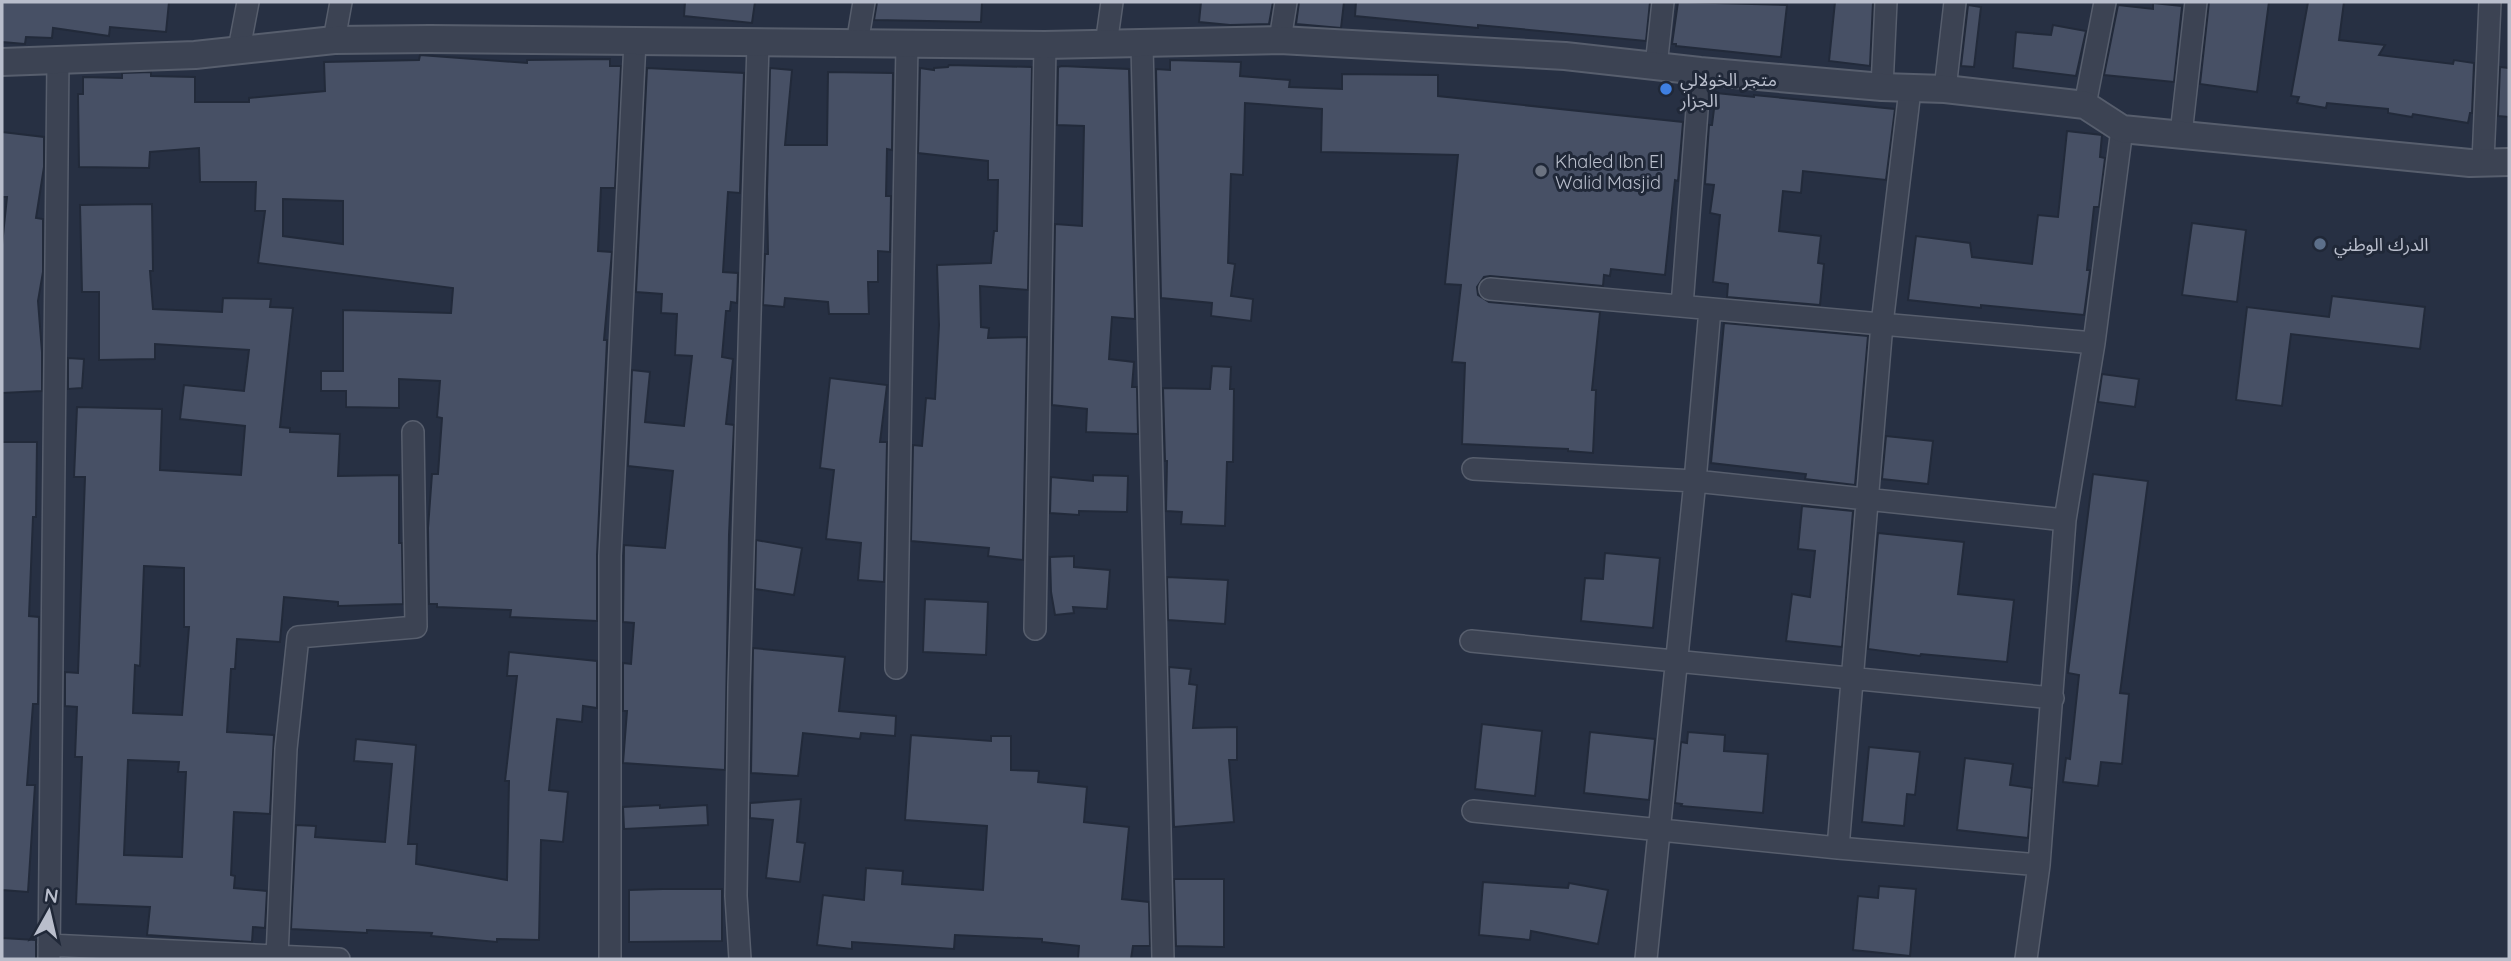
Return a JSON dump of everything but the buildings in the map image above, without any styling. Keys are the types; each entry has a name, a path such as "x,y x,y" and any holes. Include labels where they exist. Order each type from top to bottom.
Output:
{"street":[{"path":"239,49 248,2"},
{"path":"334,40 341,2"},
{"path":"857,44 864,2"},
{"path":"1106,45 1112,2"},
{"path":"1280,40 1286,2"},
{"path":"1656,66 1663,2"},
{"path":"1882,87 1886,2"},
{"path":"1945,89 1955,2"},
{"path":"2085,105 2105,2"},
{"path":"2181,134 2196,2"},
{"path":"2483,162 2490,2"},
{"path":"2,62 195,55 334,40 1142,45 1280,40 1565,56 1910,90 1945,89 2085,105 2122,129 2470,163 2509,162"},
{"path":"610,959 610,556 635,41"},
{"path":"740,959 736,896 739,687 758,44"},
{"path":"897,668 907,44"},
{"path":"1035,629 1045,45"},
{"path":"1142,45 1163,959"},
{"path":"58,60 49,952 339,959"},
{"path":"1682,306 1700,71"},
{"path":"1838,848 1882,324 1910,90"},
{"path":"2026,959 2039,865 2065,520 2094,343 2122,129"},
{"path":"1490,289 2094,343"},
{"path":"1646,959 1710,309"},
{"path":"277,957 286,749 299,637 416,627 413,432"},
{"path":"1473,469 1695,481 2065,520"},
{"path":"1471,641 2053,698"},
{"path":"1473,811 1838,848 2039,865"}],"place":[{"name":"متجر الخولالي الجزار","path":"1666,89"},
{"name":"Khaled Ibn El Walid Masjid","path":"1541,171"},
{"name":"الدرك الوطني","path":"2320,244"}]}
